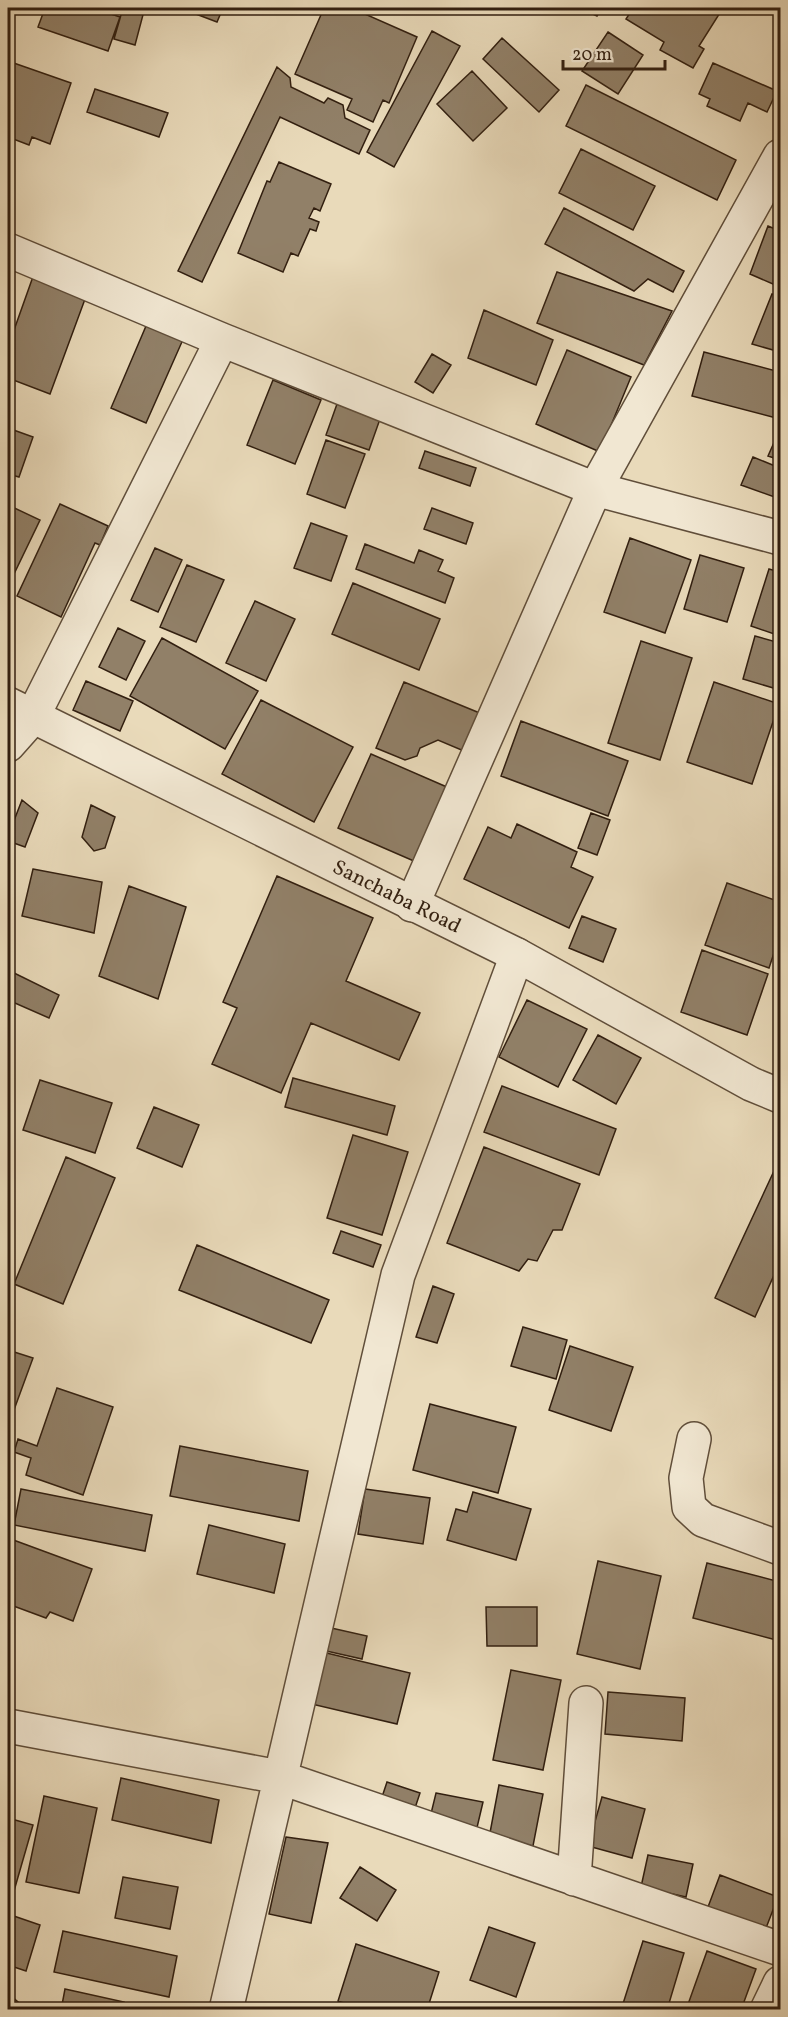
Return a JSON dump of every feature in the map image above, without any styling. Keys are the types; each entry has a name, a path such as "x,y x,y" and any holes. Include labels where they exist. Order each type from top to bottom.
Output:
{"street":[{"path":"412,904 595,489 780,156"},
{"path":"8,250 222,340 595,489 780,538"},
{"path":"8,745 20,711 222,340"},
{"name":"Sanchaba Road","path":"20,711 517,955 751,1084 780,1096"},
{"path":"225,2010 398,1275 517,955"},
{"path":"694,1439 686,1478 689,1508 703,1520 780,1548"},
{"path":"574,1879 586,1703"},
{"path":"8,1726 279,1777 780,1949"},
{"path":"767,2010 780,1983"}],"building":[{"path":"45,8 96,8 120,17 108,51 38,27"},
{"path":"123,8 137,8 144,11 135,45 114,39"},
{"path":"180,8 223,8 217,22"},
{"path":"324,8 360,8 358,11 417,37 389,103 383,100 373,122 347,110 352,99 295,74"},
{"path":"580,8 602,8 597,16"},
{"path":"633,8 723,8 699,46 704,49 693,68 660,50 664,42 626,19"},
{"path":"432,31 460,46 394,167 367,152"},
{"path":"608,32 643,55 618,94 582,71"},
{"path":"502,38 559,90 539,112 483,59"},
{"path":"8,61 71,83 50,144 32,137 29,145 8,137"},
{"path":"713,63 777,91 767,112 748,103 740,121 707,106 710,99 699,94"},
{"path":"277,67 290,78 291,87 324,103 328,98 343,105 345,118 370,130 359,154 280,117 202,282 178,271"},
{"path":"472,71 507,108 473,141 437,104"},
{"path":"586,85 736,160 717,200 566,126"},
{"path":"95,89 168,113 159,137 87,112"},
{"path":"581,149 655,186 633,230 559,193"},
{"path":"279,162 331,184 320,211 314,208 309,218 319,222 316,231 310,229 298,256 291,253 283,272 238,253 267,181 270,182"},
{"path":"564,208 684,271 673,292 648,279 634,291 545,244"},
{"path":"768,226 780,231 780,287 750,274"},
{"path":"35,271 88,291 50,394 8,378 8,347"},
{"path":"557,272 672,311 644,365 537,323"},
{"path":"772,294 780,296 780,352 752,344"},
{"path":"484,310 553,340 536,385 468,358"},
{"path":"149,319 185,335 146,423 111,408"},
{"path":"567,350 631,377 600,452 536,424"},
{"path":"704,352 780,372 780,419 692,396"},
{"path":"432,354 451,365 433,393 415,382"},
{"path":"273,380 321,400 295,464 247,445"},
{"path":"337,404 380,419 369,450 326,435"},
{"path":"8,428 33,437 19,477 8,474"},
{"path":"780,429 780,460 768,456"},
{"path":"326,440 365,454 345,508 307,494"},
{"path":"425,451 476,468 470,486 419,468"},
{"path":"753,457 780,468 780,499 741,485"},
{"path":"60,504 108,526 100,545 95,543 61,617 17,596"},
{"path":"8,505 40,520 13,576 8,574"},
{"path":"432,508 473,523 466,544 424,529"},
{"path":"311,523 347,536 331,581 294,568"},
{"path":"630,538 691,560 665,633 604,612"},
{"path":"365,544 414,563 419,550 443,560 438,571 454,578 445,603 356,569"},
{"path":"155,548 182,560 158,612 131,600"},
{"path":"700,555 744,568 727,622 684,609"},
{"path":"187,565 224,580 196,642 160,627"},
{"path":"769,569 780,572 780,636 751,626"},
{"path":"353,583 440,619 419,670 332,634"},
{"path":"255,601 295,619 266,681 226,663"},
{"path":"118,628 145,641 126,680 99,667"},
{"path":"755,636 780,643 780,690 743,679"},
{"path":"162,638 258,691 225,749 130,696"},
{"path":"641,641 692,658 660,760 608,743"},
{"path":"86,681 133,701 120,731 73,710"},
{"path":"404,682 487,716 471,754 438,740 420,748 417,756 405,760 376,748"},
{"path":"714,682 779,704 752,784 687,762"},
{"path":"261,700 353,747 314,822 222,774"},
{"path":"521,721 628,761 608,816 501,776"},
{"path":"371,754 456,791 423,865 338,828"},
{"path":"22,800 38,813 25,847 8,841"},
{"path":"91,805 115,817 105,848 94,851 82,837"},
{"path":"591,813 610,820 597,855 578,848"},
{"path":"517,824 577,852 571,867 593,877 569,928 464,879 488,827 511,838"},
{"path":"33,869 102,882 94,933 22,916"},
{"path":"277,876 373,918 346,981 420,1013 399,1060 311,1023 281,1093 212,1064 237,1008 223,1002"},
{"path":"727,883 780,902 780,935 769,968 705,945"},
{"path":"129,886 186,907 158,999 99,976"},
{"path":"582,916 616,929 603,962 569,948"},
{"path":"702,950 768,974 747,1035 681,1012"},
{"path":"8,970 59,995 49,1018 8,1000"},
{"path":"527,1000 587,1029 558,1087 499,1057"},
{"path":"598,1035 641,1058 616,1104 573,1080"},
{"path":"293,1078 395,1106 387,1135 285,1107"},
{"path":"40,1080 112,1103 95,1153 23,1130"},
{"path":"502,1086 616,1129 599,1175 484,1132"},
{"path":"154,1107 199,1125 182,1167 137,1148"},
{"path":"353,1135 408,1152 382,1235 327,1218"},
{"path":"484,1147 580,1184 562,1230 553,1230 537,1261 528,1259 519,1271 447,1243"},
{"path":"66,1157 115,1178 63,1304 14,1284"},
{"path":"780,1158 780,1262 755,1317 715,1298"},
{"path":"341,1231 381,1245 373,1267 333,1253"},
{"path":"197,1245 329,1300 311,1343 179,1290"},
{"path":"433,1286 454,1294 437,1343 416,1337"},
{"path":"523,1327 567,1340 556,1379 511,1366"},
{"path":"570,1346 633,1367 611,1431 549,1410"},
{"path":"8,1350 33,1358 11,1418 8,1417"},
{"path":"57,1388 113,1407 83,1495 26,1475 31,1458 14,1452 18,1439 37,1446"},
{"path":"430,1404 516,1427 498,1493 413,1470"},
{"path":"180,1446 308,1471 299,1521 170,1496"},
{"path":"21,1489 152,1515 145,1551 14,1525"},
{"path":"365,1489 430,1498 423,1544 358,1534"},
{"path":"473,1492 531,1509 516,1560 447,1540 456,1509 467,1512"},
{"path":"209,1525 285,1544 274,1593 197,1574"},
{"path":"8,1538 92,1569 73,1621 50,1612 46,1618 8,1604"},
{"path":"598,1561 661,1576 640,1669 577,1654"},
{"path":"707,1563 780,1582 780,1641 693,1618"},
{"path":"486,1607 537,1607 537,1646 487,1646"},
{"path":"318,1625 367,1636 362,1659 313,1648"},
{"path":"314,1650 410,1673 397,1724 303,1702"},
{"path":"511,1670 561,1680 543,1770 493,1760"},
{"path":"608,1692 685,1698 682,1741 605,1734"},
{"path":"121,1778 219,1800 211,1843 112,1820"},
{"path":"387,1782 420,1793 412,1817 379,1806"},
{"path":"499,1785 543,1794 533,1846 489,1838"},
{"path":"436,1793 483,1802 475,1836 428,1826"},
{"path":"44,1796 97,1808 79,1893 26,1882"},
{"path":"602,1797 645,1809 632,1858 588,1846"},
{"path":"8,1818 33,1825 14,1891 8,1889"},
{"path":"286,1837 328,1843 311,1923 269,1914"},
{"path":"648,1855 693,1864 686,1897 641,1887"},
{"path":"360,1867 396,1890 377,1921 340,1898"},
{"path":"720,1875 778,1897 766,1928 708,1907"},
{"path":"123,1877 178,1887 170,1929 115,1918"},
{"path":"8,1914 40,1925 26,1971 8,1965"},
{"path":"489,1927 535,1943 516,1997 470,1980"},
{"path":"63,1931 177,1956 169,1997 54,1972"},
{"path":"643,1941 684,1953 667,2010 621,2010"},
{"path":"356,1944 439,1972 427,2010 363,2010 338,2001"},
{"path":"707,1951 756,1969 741,2010 686,2010"},
{"path":"65,1989 124,2002 122,2010 61,2010"},
{"path":"8,1993 27,2010 8,2010"}]}
